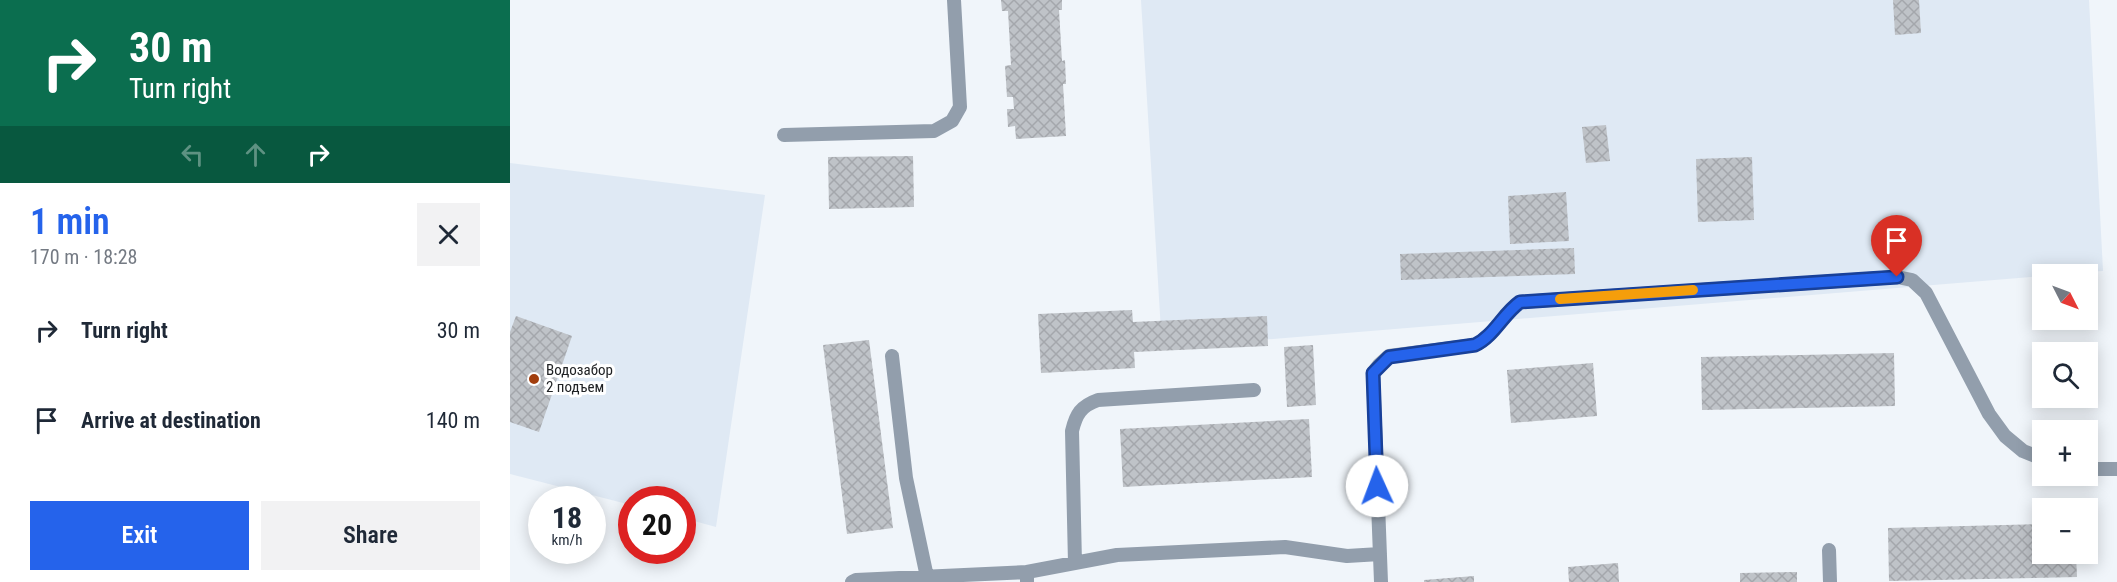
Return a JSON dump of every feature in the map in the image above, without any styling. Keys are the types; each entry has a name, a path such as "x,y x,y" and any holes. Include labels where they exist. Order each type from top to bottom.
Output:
{"lane":[{"path":"784,135 934,131 951,121 960,107 954,0"},
{"path":"1381,582 1373,373 1389,357 1475,345 1485,340 1509,310 1520,302 1897,277 1912,280 1926,293 1989,414 2005,436 2032,454"},
{"path":"892,356 906,478 927,577"},
{"path":"1075,563 1072,431 1076,416 1084,405 1098,400 1254,390"},
{"path":"2098,469 2117,469"},
{"path":"852,582 927,577 1027,577 1075,563 1117,555 1285,547 1347,556 1380,554"},
{"path":"1829,550 1830,582"}],"shaded area":[{"path":"1141,0 2089,0 2103,271 2098,271 2098,264 2032,264 2032,277 1162,348"},
{"path":"510,163 765,195 716,527 696,522 696,486 618,486 618,502 606,499 606,486 557,486 510,474"}],"building":[{"path":"1001,0 1062,0 1062,10 1059,10 1062,61 1065,60 1066,84 1063,84 1066,136 1016,139 1015,126 1008,127 1007,109 1014,109 1013,97 1007,97 1005,66 1011,65 1008,11 1002,11"},
{"path":"1893,0 1919,0 1921,33 1895,35"},
{"path":"1606,125 1610,161 1586,163 1582,127"},
{"path":"913,156 914,207 829,209 828,157"},
{"path":"1752,157 1754,220 1698,222 1696,159"},
{"path":"1566,192 1569,241 1510,244 1508,196"},
{"path":"1574,248 1575,274 1401,280 1400,254"},
{"path":"1132,310 1133,322 1267,316 1268,346 1134,352 1135,368 1041,373 1038,314"},
{"name":"Водозабор 2 подъем","path":"516,316 572,336 539,432 510,422 510,332"},
{"path":"869,340 893,528 847,534 823,345"},
{"path":"1313,345 1316,405 1287,407 1284,347"},
{"path":"1894,353 1895,406 1702,410 1701,357"},
{"path":"1593,363 1597,416 1511,423 1507,370"},
{"path":"1309,419 1312,477 1123,487 1120,429"},
{"path":"2032,524 2032,564 2076,564 2077,577 1889,581 1888,528"},
{"path":"1618,563 1619,582 1569,582 1568,567"},
{"path":"1797,572 1797,582 1740,582 1740,573"},
{"path":"1474,576 1474,582 1424,582 1424,580"}],"slow traffic":[{"path":"1560,299 1693,290"}],"place":[{"name":"Водозабор 2 подъем","path":"534,379"}],"route":[{"path":"1377,486 1373,373 1379,365 1389,357 1475,345 1485,340 1509,310 1520,302 1897,277"}]}
